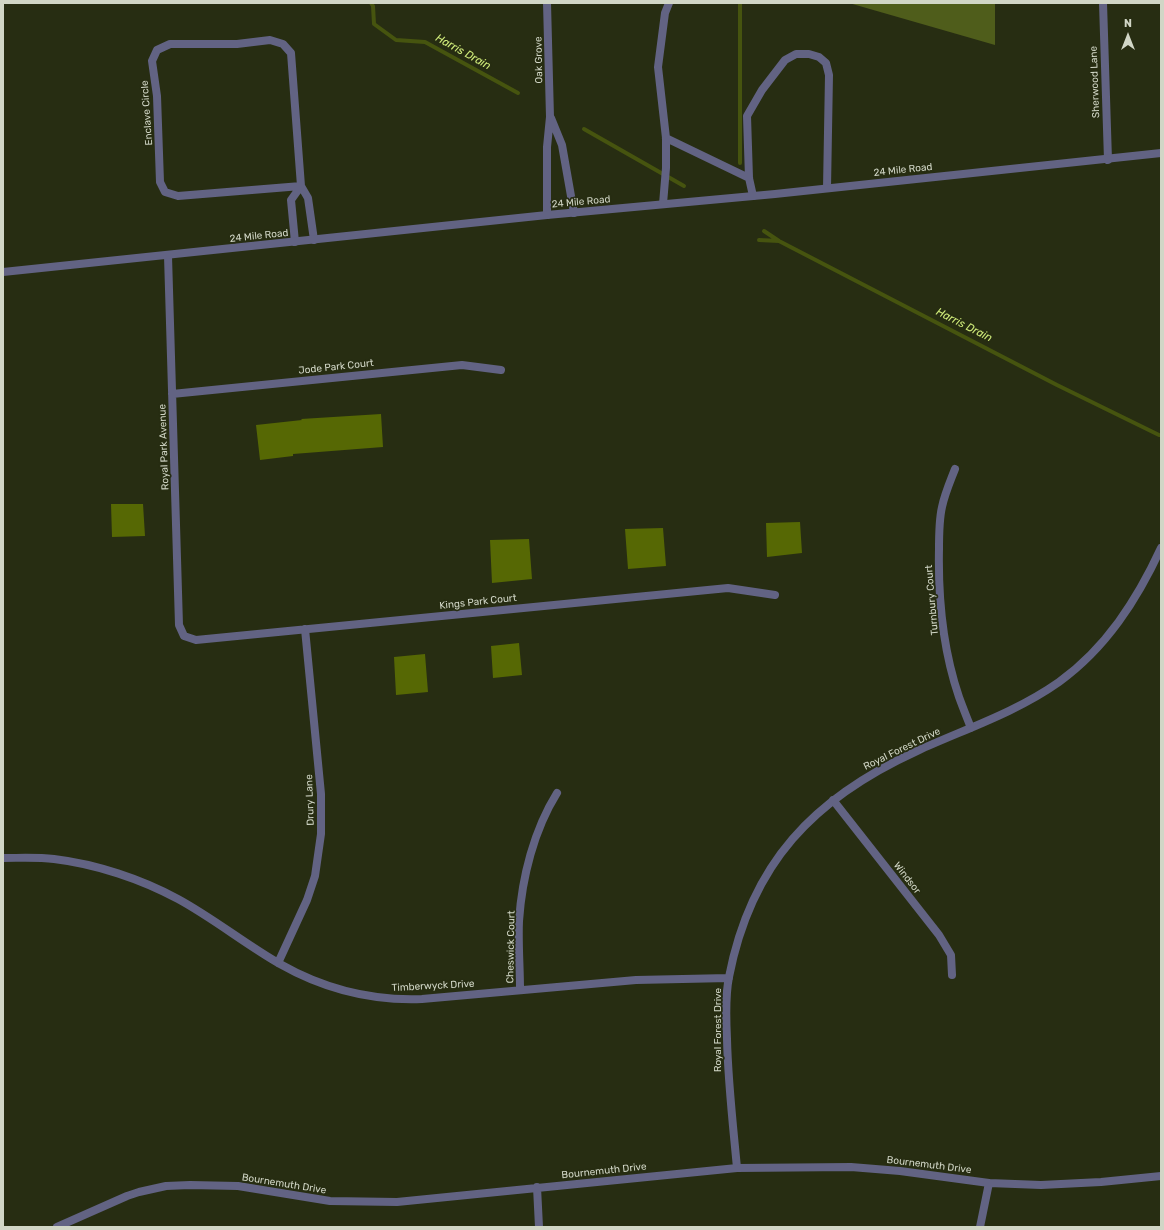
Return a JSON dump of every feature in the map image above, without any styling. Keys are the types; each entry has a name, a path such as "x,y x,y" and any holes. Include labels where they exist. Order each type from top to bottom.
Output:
{"street":[{"name":"Oak Grove","path":"547,3 550,117 547,147 547,215"},
{"path":"663,204 666,171 666,138 658,67 665,13 669,3"},
{"name":"Sherwood Lane","path":"1103,3 1108,160"},
{"name":"Enclave Circle","path":"301,186 178,196 165,192 160,182 157,96 152,61 157,50 170,44 237,44 270,40 283,44 291,53 301,186 308,198 314,240"},
{"path":"753,196 749,178 747,116 762,90 785,60 796,54 809,54 819,57 826,63 829,75 827,188"},
{"name":"Oak Grove","path":"550,117 562,145 574,213"},
{"path":"666,138 749,178"},
{"name":"24 Mile Road","path":"3,272 168,256 547,215 753,196 1161,154"},
{"path":"295,242 291,200 301,186"},
{"name":"Royal Park Avenue","path":"168,256 179,625 184,636"},
{"name":"Jode Park Court","path":"172,394 462,364 501,370"},
{"name":"Turnbury Court","path":"956,469 946,489 942,508 939,540 940,594 944,633 951,666 959,696 971,728"},
{"name":"Royal Forest Drive","path":"737,1168 728,1067 727,1000 729,978 741,930 754,897 769,870 786,846 804,826 833,800 857,783 886,766 1012,710 1039,695 1079,666 1107,637 1130,608 1161,548"},
{"name":"Kings Park Court","path":"184,636 196,640 728,588 775,595"},
{"name":"Drury Lane","path":"278,963 307,900 315,876 321,834 321,794 305,629"},
{"name":"Cheswick Court","path":"520,989 519,921 525,879 541,824 558,793"},
{"name":"Windsor","path":"833,800 939,935 951,955 952,975"},
{"name":"Timberwyck Drive","path":"3,858 54,859 77,863 121,875 178,899 278,963 312,980 346,992 389,999 422,999 520,989 636,980 729,978"},
{"name":"Bournemuth Drive","path":"57,1227 127,1196 166,1186 238,1186 330,1202 377,1203 737,1168 852,1167 900,1170 989,1183 1041,1185 1071,1184 1161,1176"},
{"path":"980,1227 989,1183"},
{"path":"537,1188 539,1227"}],"green space":[{"path":"849,3 995,3 995,45"}],"building":[{"path":"381,414 383,447 293,454 293,456 260,460 256,425 302,420 301,419"},
{"path":"111,504 143,504 145,536 112,537"},
{"path":"800,522 802,553 767,557 766,523"},
{"path":"663,528 666,566 628,569 625,529"},
{"path":"529,539 532,579 492,583 490,540"},
{"path":"519,643 522,675 493,678 491,646"},
{"path":"425,654 428,692 396,695 394,657"}],"waterway":[{"name":"Harris Drain","path":"371,3 373,6 374,24 396,40 425,42 518,93"},
{"path":"740,3 740,163"},
{"name":"Harris Drain","path":"584,129 684,186"},
{"name":"Harris Drain","path":"764,231 779,241 1057,385 1159,435"},
{"name":"Harris Drain","path":"759,240 779,241"}]}
